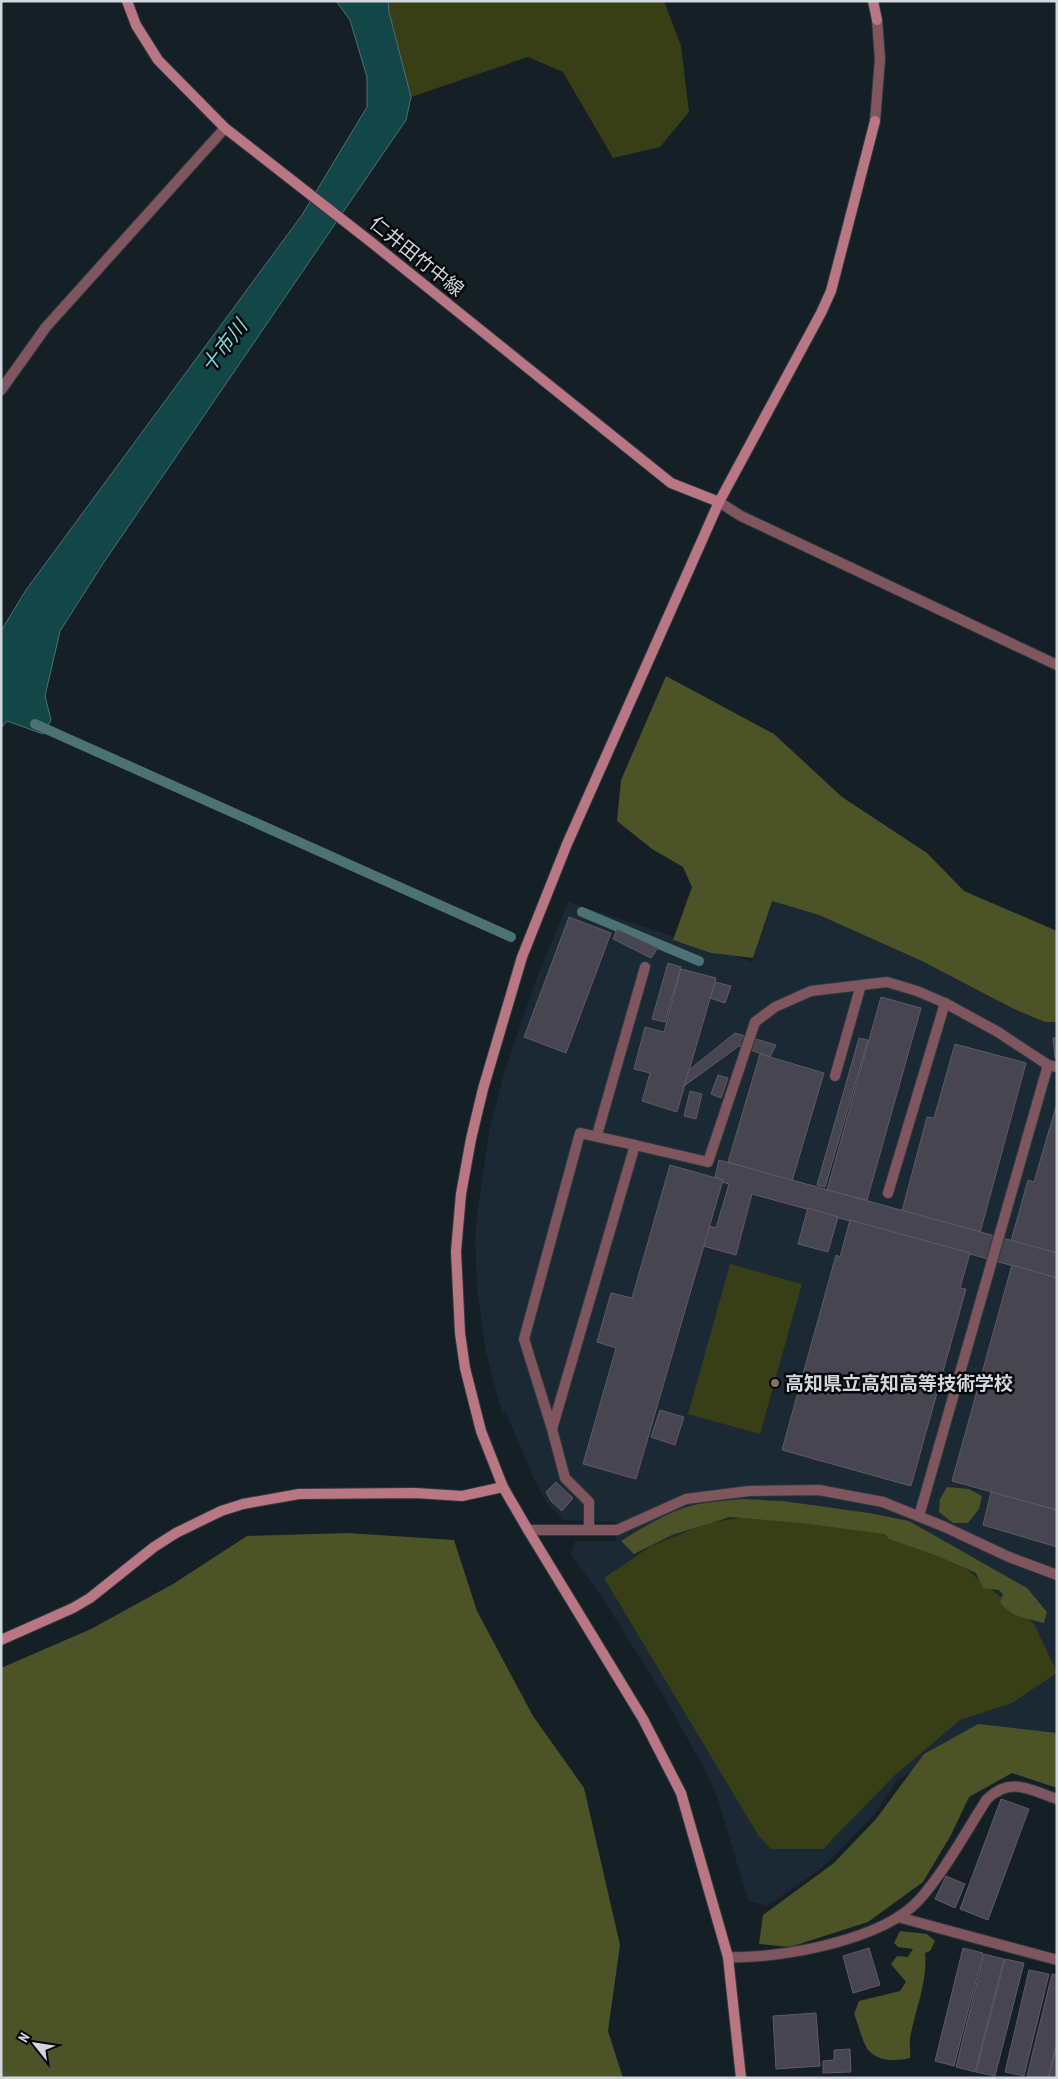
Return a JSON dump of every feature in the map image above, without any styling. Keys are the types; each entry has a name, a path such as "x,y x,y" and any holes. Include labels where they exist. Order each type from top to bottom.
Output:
{"street":[{"name":"仁井田竹中線","path":"127,1 136,25 158,60 225,128 371,242 671,483 720,502"},
{"path":"741,2078 728,1957 681,1793 643,1719 503,1486 481,1431 465,1368 460,1333 456,1251 461,1194 471,1139 483,1089 522,957 567,844 720,502 821,313 831,290 875,121 880,59 877,20 873,1"},
{"path":"1,390 46,327 225,128"},
{"path":"720,502 741,516 1057,665"},
{"path":"597,1135 645,967"},
{"path":"589,1530 589,1502 565,1478 524,1339 580,1133 597,1135 708,1162 755,1022 775,1007 811,991 887,982 917,991 946,1003 998,1032 1052,1066 919,1516"},
{"path":"835,1076 861,985"},
{"path":"888,1193 946,1003"},
{"path":"552,1429 635,1144"},
{"path":"1,1640 73,1608 112,1582 154,1547 176,1532 235,1506 299,1494 415,1493 462,1496 503,1486"},
{"path":"528,1530 617,1530 686,1499 749,1491 819,1490 883,1502 919,1516 1009,1557 1057,1575"},
{"path":"728,1957 754,1958 821,1948 884,1925 898,1917 918,1901 936,1878 987,1799 994,1792 1007,1786 1019,1787 1057,1799"},
{"path":"898,1917 1057,1960"}],"shaded area":[{"path":"388,1 664,1 681,46 689,112 660,147 613,158 563,72 528,57 411,97 389,12"},
{"path":"666,676 774,734 842,797 927,853 964,891 1057,931 1057,1022 1045,1022 1014,1009 922,961 819,915 772,901 753,958 711,953 673,940 692,887 683,867 652,849 617,821 621,780"},
{"name":"高知県立高知高等技術学校","path":"773,881 1057,1001 1057,1732 1005,1730 959,1744 898,1780 872,1817 823,1867 767,1906 748,1901 718,1799 705,1770 666,1700 602,1597 571,1555 575,1541 616,1541 614,1522 563,1520 547,1503 535,1481 506,1413 502,1413 486,1353 477,1289 475,1240 489,1132 505,1070 536,980 568,902 753,962"},
{"path":"730,1264 802,1284 760,1434 688,1414"},
{"path":"947,1487 969,1489 982,1496 979,1509 968,1523 953,1523 939,1512 940,1499"},
{"path":"742,1499 783,1501 869,1513 909,1521 1027,1588 1047,1612 1044,1623 1020,1617 1009,1611 1000,1602 1003,1594 999,1590 983,1588 976,1573 938,1556 889,1539 885,1534 801,1523 730,1517 672,1535 634,1554 621,1541 680,1509 703,1503"},
{"path":"756,1515 889,1529 955,1560 1034,1624 1057,1672 1012,1703 960,1720 894,1776 823,1849 771,1849 758,1835 604,1578 651,1546 708,1523"},
{"path":"348,1533 454,1540 477,1611 533,1716 584,1788 620,1945 608,2031 623,2078 1,2078 1,1668 91,1629 173,1584 247,1536"},
{"path":"978,1724 1057,1733 1057,1788 1012,1773 969,1797 951,1835 923,1882 868,1922 790,1947 759,1944 763,1915 834,1863 876,1819 924,1754"},
{"path":"900,1931 927,1934 935,1941 930,1951 925,1953 925,1975 910,2038 910,2058 888,2060 873,2055 869,2051 854,2014 859,2001 900,1991 906,1982 891,1964 897,1956 908,1957 913,1949 898,1947 894,1943"}],"water":[{"name":"十市川","path":"336,1 388,1 389,12 411,97 406,120 104,562 60,631 45,696 51,720 43,734 7,721 1,728 1,631 26,590 302,215 367,107 367,77 350,20"}],"building":[{"path":"569,917 611,933 566,1053 524,1037"},
{"path":"617,929 658,948 651,958 613,939"},
{"path":"668,963 681,967 665,1022 652,1019"},
{"path":"681,969 716,978 677,1112 642,1101 650,1073 634,1069 645,1027 664,1032"},
{"path":"715,982 731,986 725,1003 710,998"},
{"path":"881,997 921,1008 867,1200 827,1190"},
{"path":"735,1033 776,1045 770,1057 739,1046 684,1086 689,1070"},
{"path":"859,1038 868,1040 825,1187 817,1185"},
{"path":"1053,1038 1057,1038 1057,1058 1055,1058"},
{"path":"955,1044 1026,1063 980,1233 902,1211 927,1117 934,1118"},
{"path":"760,1054 824,1073 792,1181 728,1162"},
{"path":"718,1075 728,1078 721,1098 711,1094"},
{"path":"690,1091 702,1094 696,1119 684,1116"},
{"path":"1057,1103 1057,1253 1011,1241 1028,1180 1034,1182"},
{"path":"719,1160 1057,1253 1057,1278 752,1194 736,1255 703,1246 709,1226 716,1228 729,1184 715,1177"},
{"path":"670,1165 723,1180 636,1479 583,1464 616,1348 597,1342 611,1293 632,1298"},
{"path":"808,1208 838,1217 828,1252 798,1244"},
{"path":"850,1220 970,1253 960,1288 966,1289 911,1486 782,1450 836,1255 840,1257"},
{"path":"1012,1265 1057,1278 1057,1510 952,1481"},
{"path":"660,1410 684,1417 675,1445 651,1437"},
{"path":"556,1482 573,1498 562,1511 551,1501 546,1492"},
{"path":"991,1492 1057,1510 1057,1547 983,1525"},
{"path":"1001,1799 1029,1809 988,1920 960,1909"},
{"path":"946,1876 965,1884 955,1908 935,1899"},
{"path":"869,1948 880,1985 853,1993 843,1956"},
{"path":"963,1948 983,1953 954,2066 935,2061"},
{"path":"984,1954 1004,1959 975,2072 956,2067"},
{"path":"1005,1959 1024,1963 995,2076 976,2072"},
{"path":"1029,1970 1049,1974 1024,2076 1005,2072"},
{"path":"1052,1974 1057,1975 1057,2042 1048,2078 1034,2078 1027,2076"},
{"path":"816,2013 820,2066 776,2069 773,2016"},
{"path":"1057,2044 1057,2078 1049,2078"},
{"path":"850,2049 851,2072 823,2073 823,2061 834,2060 834,2050"}],"waterway":[{"path":"35,724 511,937"},
{"path":"582,912 699,961"}],"place":[{"name":"高知県立高知高等技術学校","path":"775,1383"}]}
